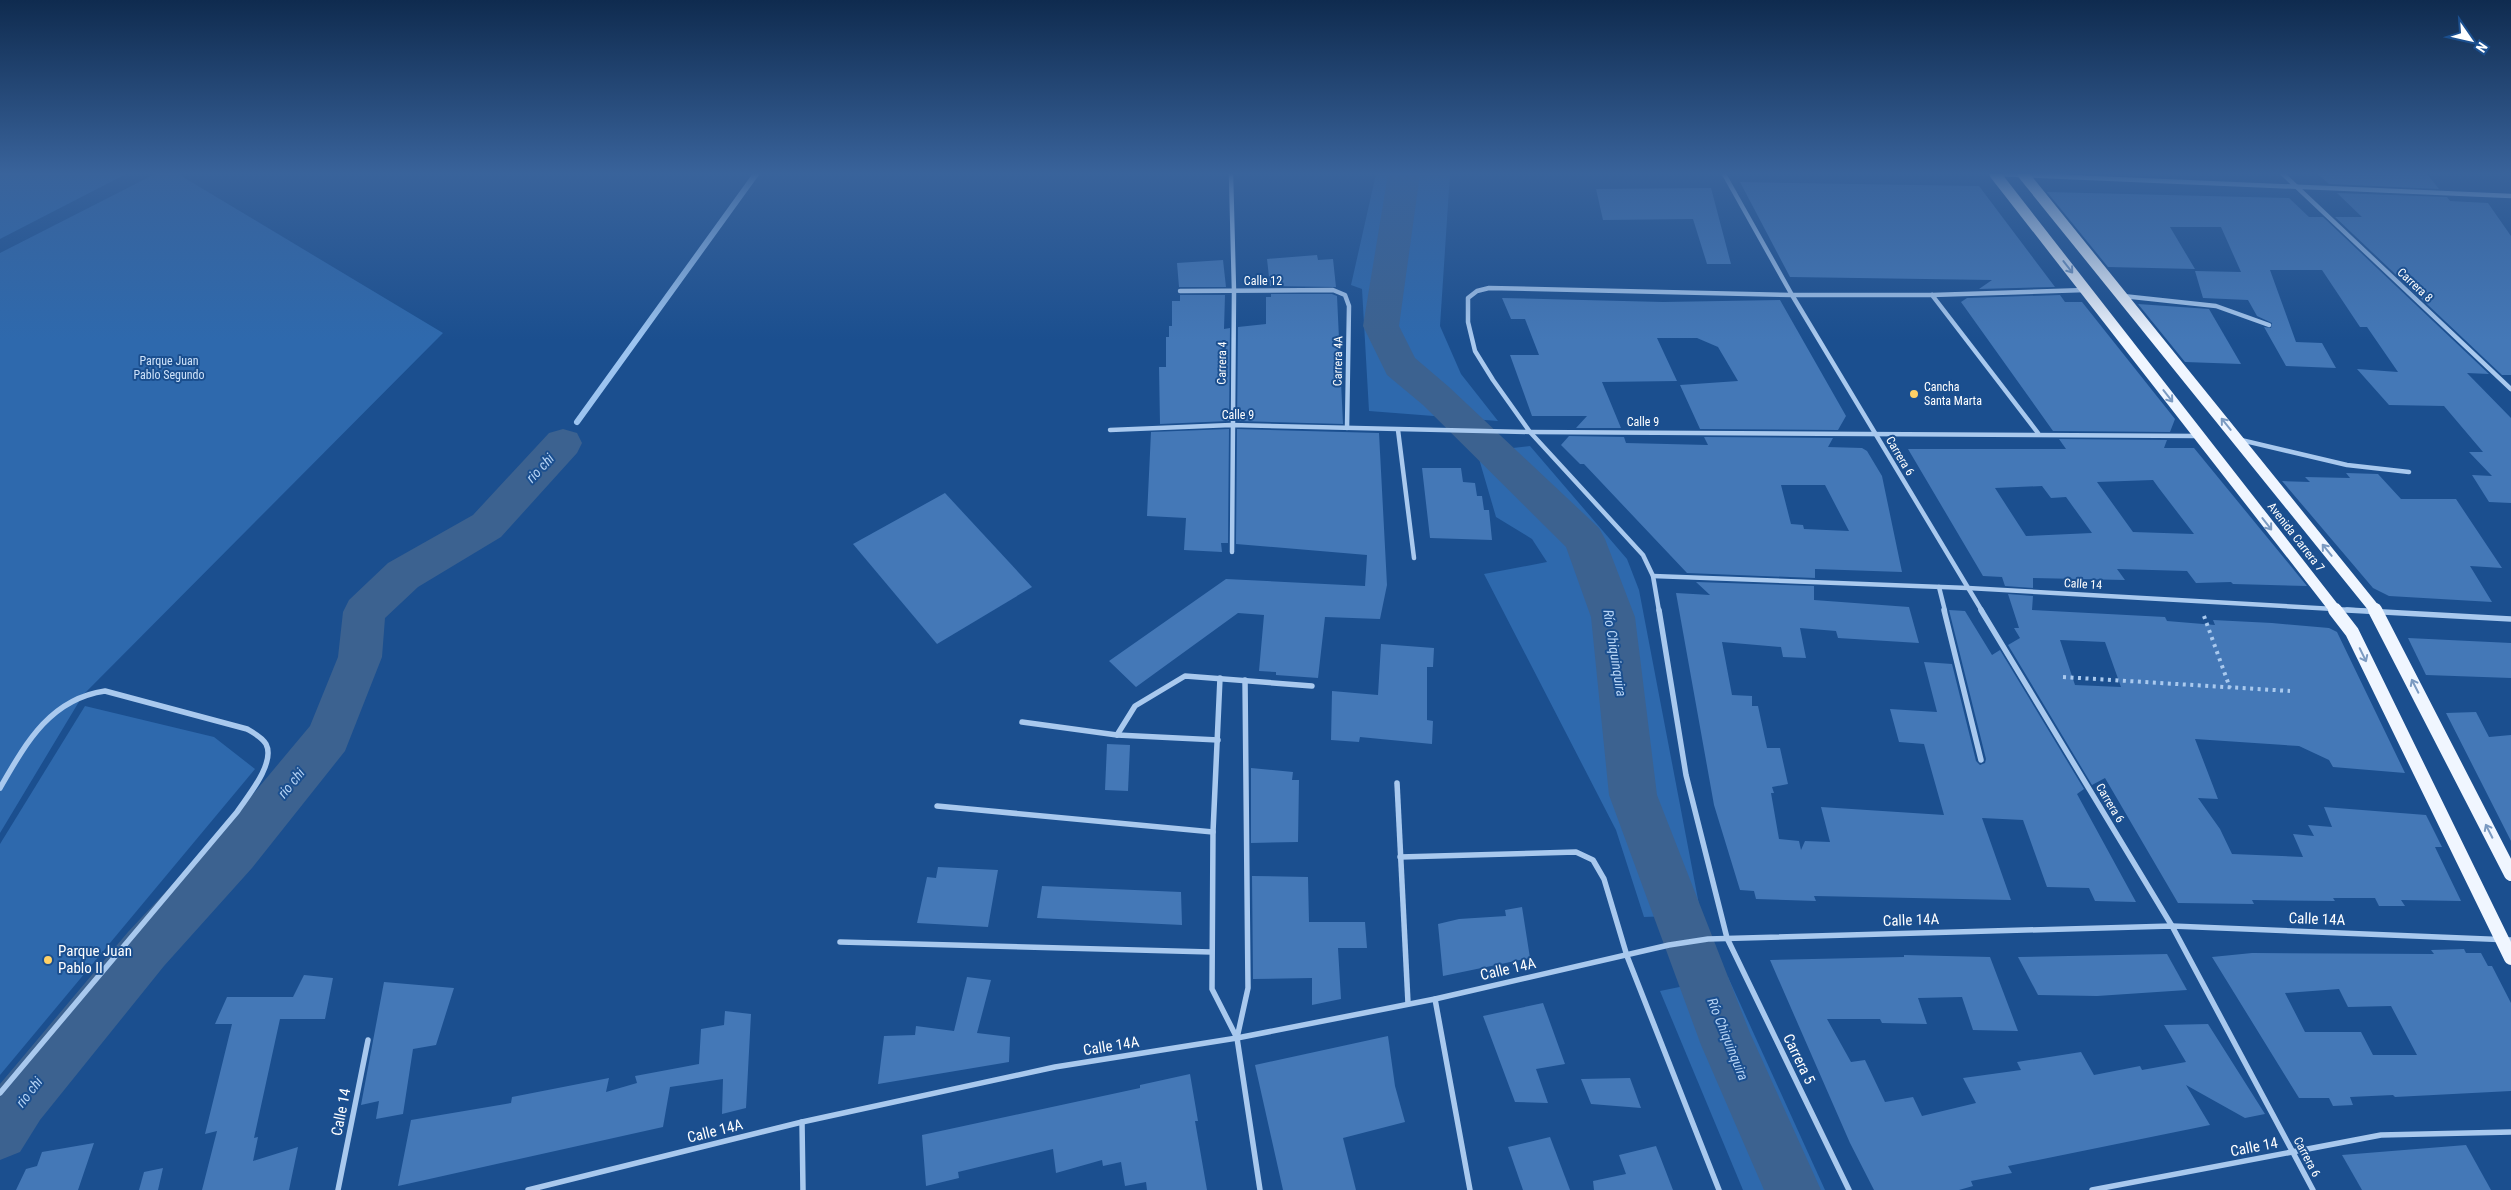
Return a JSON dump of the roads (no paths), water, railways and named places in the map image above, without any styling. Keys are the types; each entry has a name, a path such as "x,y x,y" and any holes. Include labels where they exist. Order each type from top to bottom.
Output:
{"main road":[{"name":"Avenida Carrera 7","path":"2038,230 2352,632 2507,940 2511,958"},
{"name":"Avenida Carrera 7","path":"2069,230 2377,612 2511,874"}],"street":[{"name":"Carrera 4","path":"1232,230 1234,291 1231,425 1232,552"},
{"path":"1755,230 1792,296 1875,434"},
{"name":"Carrera 8","path":"2342,230 2510,387"},
{"name":"Carrera 5","path":"1792,296 1489,288 1477,291 1468,298 1468,322 1475,351 1530,432 1642,555 1653,576 1686,775 1727,938 1849,1190"},
{"name":"Calle 12","path":"1180,291 1333,290 1344,295"},
{"path":"1792,296 1932,295 2085,290"},
{"name":"Carrera 4A","path":"1344,295 1349,306 1347,428"},
{"path":"1932,295 2038,433"},
{"path":"2123,296 2216,306 2269,325"},
{"name":"Calle 9","path":"1110,430 1231,425 1530,432 2038,433 2199,436"},
{"path":"1398,430 1414,558"},
{"name":"Carrera 6","path":"1875,434 2172,926 2312,1190"},
{"path":"2238,440 2274,446 2347,465 2409,472"},
{"name":"Calle 14","path":"1653,576 1968,588 2511,619"},
{"path":"1939,587 1981,760"},
{"path":"1117,735 1135,706 1185,676 1312,686"},
{"path":"1220,678 1213,832 1212,989 1237,1038 1260,1190"},
{"path":"1237,1038 1248,988 1245,680"},
{"path":"0,788 18,756 40,727 63,707 83,695 105,691 247,729 262,738 267,746 269,755 256,784 237,812 0,1093"},
{"path":"1022,722 1117,735 1218,740"},
{"path":"1397,783 1408,1003"},
{"path":"937,806 1213,832"},
{"path":"1400,857 1576,852 1593,860 1604,879 1627,956 1719,1190"},
{"name":"Calle 14A","path":"528,1190 802,1122 1055,1068 1237,1038 1435,999 1669,945 1708,939 2172,926 2507,940"},
{"path":"840,942 1211,952"},
{"path":"1435,999 1470,1190"},
{"name":"Calle 14","path":"338,1190 368,1040"},
{"path":"802,1122 803,1190"},
{"name":"Calle 14","path":"2092,1190 2381,1135 2511,1132"}],"waterway":[{"path":"577,422 716,230"},
{"name":"Río Chiquinquira","path":"1396,230 1381,326 1400,366 1436,396 1584,539 1613,617 1633,795 1728,1045 1793,1190"},
{"name":"rio chi","path":"0,1132 21,1101 146,949 235,852 329,737 360,657 364,612 403,575 487,526 563,443"}],"place":[{"name":"Cancha Santa Marta","path":"1914,394"},
{"name":"Parque Juan Pablo II","path":"48,960"}],"park label":[{"name":"Parque Juan Pablo Segundo","path":"169,368"}]}
